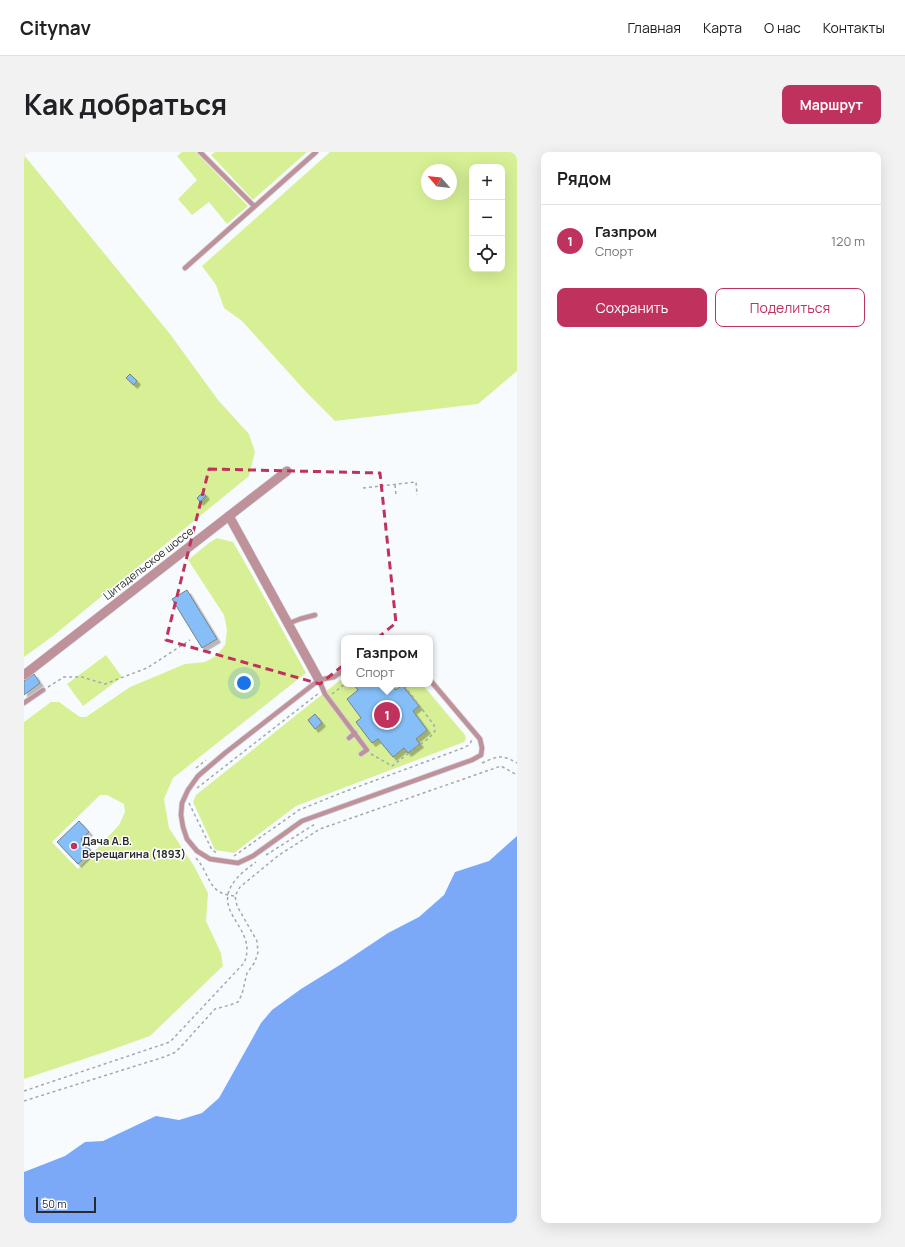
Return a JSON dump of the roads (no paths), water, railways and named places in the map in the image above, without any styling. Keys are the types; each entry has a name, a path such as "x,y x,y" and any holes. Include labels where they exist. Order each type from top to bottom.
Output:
{"street":[{"name":"Цитадельское шоссе","path":"24,675 287,471"},
{"path":"229,516 319,680"}],"lane":[{"path":"185,268 316,152"},
{"path":"203,153 254,206"},
{"path":"288,624 300,618 315,615"},
{"path":"341,672 334,677 319,680 225,753 198,776 188,790 182,803 181,815 182,828 187,839 197,851 210,859 238,863 253,856 302,821 472,760 481,754 482,748 480,739 433,684"},
{"path":"319,680 327,697 367,750 361,754"},
{"path":"24,703 43,690"},
{"path":"349,738 355,734"}],"water":[{"path":"517,836 517,1223 24,1223 24,1172 65,1156 85,1142 103,1141 156,1116 179,1120 202,1113 219,1098 261,1023 272,1010 301,989 388,933 419,917 444,895 455,872 489,861"}],"place":[{"name":"Газпром","path":"387,715"},
{"name":"Дача А.В. Верещагина (1893)","path":"74,846"}]}
